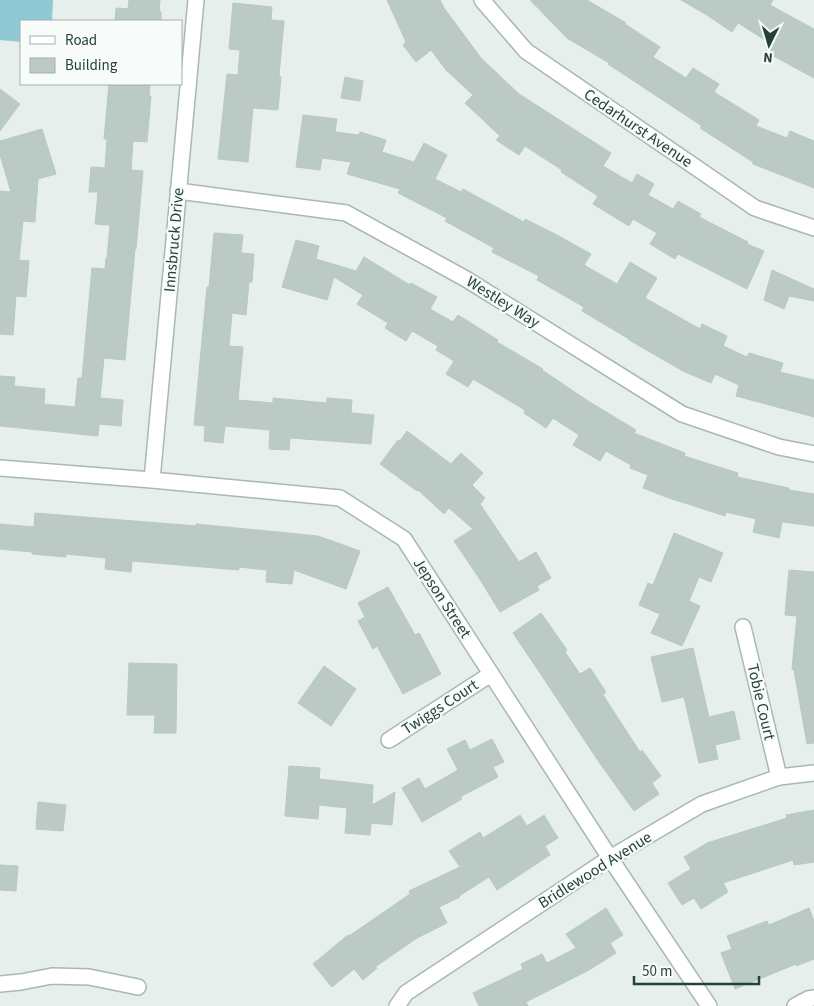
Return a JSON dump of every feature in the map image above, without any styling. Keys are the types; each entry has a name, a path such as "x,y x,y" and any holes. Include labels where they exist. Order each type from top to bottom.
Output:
{"street":[{"name":"Innsbruck Drive","path":"152,480 196,0"},
{"name":"Cedarhurst Avenue","path":"482,0 526,51 755,208 814,228"},
{"name":"Westley Way","path":"178,190 346,213 466,279 682,414 778,447 814,454"},
{"name":"Jepson Street","path":"0,468 340,498 404,538 610,858 709,1006"},
{"name":"Tobie Court","path":"743,627 779,777"},
{"name":"Twiggs Court","path":"388,740 491,674"},
{"name":"Bridlewood Avenue","path":"397,1006 406,993 610,858 702,804 779,777 814,773"},
{"path":"0,984 52,976 89,977 138,988"},
{"path":"795,1006 814,998"}],"water":[{"path":"0,0 53,0 52,20 20,20 20,42 0,40"}],"building":[{"path":"129,0 160,0 159,11 161,12 161,20 115,20 116,8 128,9"},
{"path":"387,0 440,0 481,58 519,94 611,153 603,166 632,183 637,174 654,184 648,195 673,209 678,201 701,214 699,217 748,242 747,244 764,251 747,289 678,254 675,259 650,244 657,233 633,219 629,226 593,204 598,196 525,146 519,155 496,140 500,136 465,103 473,95 446,70 431,50 416,62 403,45 406,42"},
{"path":"530,0 587,0 626,23 660,47 653,57 686,78 693,68 719,84 714,92 759,120 756,126 787,138 790,131 814,141 814,188 753,164 753,162 700,128 702,126 609,63 567,38"},
{"path":"681,0 773,0 770,5 814,29 814,78 766,52 770,43 738,23 732,32"},
{"path":"233,3 272,7 271,20 284,21 278,110 253,108 248,162 218,159 227,74 238,75 240,50 229,49"},
{"path":"345,77 363,81 360,101 341,98"},
{"path":"109,85 150,85 149,96 151,96 147,142 133,141 131,170 143,171 125,360 104,358 100,398 123,400 121,426 99,424 98,436 0,426 0,376 15,377 14,386 45,389 44,404 75,407 78,378 82,378 92,268 105,269 107,258 110,225 95,224 98,192 89,192 91,167 105,168 107,139 104,139"},
{"path":"0,89 20,104 0,131"},
{"path":"303,115 337,119 335,132 359,135 360,132 386,140 382,152 414,162 424,143 447,155 435,179 461,192 463,189 524,222 525,219 591,254 584,265 617,284 630,262 657,278 645,298 700,329 702,324 727,336 723,346 747,357 749,353 783,363 780,372 814,380 814,417 736,396 739,385 715,374 711,383 683,371 582,311 584,307 537,280 539,276 492,252 494,248 445,221 447,218 398,193 400,189 347,174 351,162 322,158 320,170 296,167"},
{"path":"42,129 56,174 38,179 35,222 23,221 19,260 29,261 26,297 16,296 13,335 0,334 0,191 11,192 0,155 0,141"},
{"path":"214,233 243,235 241,253 254,254 252,282 249,282 246,315 232,313 229,346 243,347 238,400 273,403 273,398 327,403 327,398 352,400 351,413 374,415 371,444 290,438 289,450 269,449 270,430 225,426 223,443 204,441 205,426 194,425"},
{"path":"296,240 319,246 316,259 356,271 364,257 410,285 411,283 437,297 430,309 453,322 458,315 498,340 497,342 543,369 588,401 636,430 634,433 685,453 684,456 738,473 737,477 814,494 814,526 782,522 779,538 753,532 756,519 726,512 725,516 643,488 648,475 630,468 631,465 606,451 600,461 573,445 579,435 553,418 546,428 524,413 525,410 473,379 468,387 446,374 454,361 436,350 438,346 412,331 406,341 385,328 388,323 357,304 363,295 334,277 327,300 282,287"},
{"path":"772,270 814,289 814,301 789,296 784,309 764,300"},
{"path":"407,431 451,464 461,453 483,473 472,485 485,498 480,504 519,562 536,552 551,578 537,586 539,590 500,612 454,541 473,529 449,508 444,514 418,490 380,464"},
{"path":"35,513 196,526 196,524 318,536 360,551 346,589 294,570 292,584 266,582 267,570 239,567 239,570 132,561 131,572 105,569 106,558 66,554 66,557 0,549 0,524 34,527"},
{"path":"674,533 723,553 711,582 699,577 689,601 700,606 682,646 651,633 660,614 639,605 648,583 653,585"},
{"path":"789,570 814,572 814,743 807,744 794,670 792,669 797,616 785,615"},
{"path":"388,587 415,635 419,633 441,674 403,694 377,646 373,649 358,621 365,617 358,603"},
{"path":"541,613 567,650 565,652 580,674 590,668 606,692 603,695 640,752 642,750 661,776 652,783 659,794 634,811 513,633"},
{"path":"693,648 709,717 734,711 740,739 715,745 718,759 699,763 684,697 662,702 651,657"},
{"path":"129,663 177,664 176,733 154,733 155,715 127,715"},
{"path":"324,666 356,689 331,726 298,703"},
{"path":"492,739 504,762 493,767 498,777 460,797 462,799 422,822 402,788 419,778 425,789 458,770 447,749 465,740 470,750"},
{"path":"289,766 320,768 319,779 373,785 372,805 395,792 392,825 371,823 370,835 345,833 347,808 319,805 318,819 285,816"},
{"path":"38,802 66,805 63,831 36,829"},
{"path":"814,810 814,862 794,865 793,860 723,883 728,892 701,909 694,898 682,905 668,883 691,869 684,857 707,843 787,818 786,815"},
{"path":"520,815 527,826 544,815 558,838 545,846 550,855 497,890 489,877 460,897 439,907 447,923 417,938 375,967 377,968 363,980 354,969 332,987 313,964 348,935 410,894 409,891 460,867 449,851 480,832 483,838"},
{"path":"0,865 18,866 16,891 0,890"},
{"path":"606,908 623,935 610,943 616,953 589,970 526,1002 528,1006 479,1006 473,993 523,969 521,964 542,954 547,963 576,948 566,934"},
{"path":"809,908 814,921 814,959 796,966 796,964 735,989 721,953 732,949 727,936 767,921 769,925"}]}
